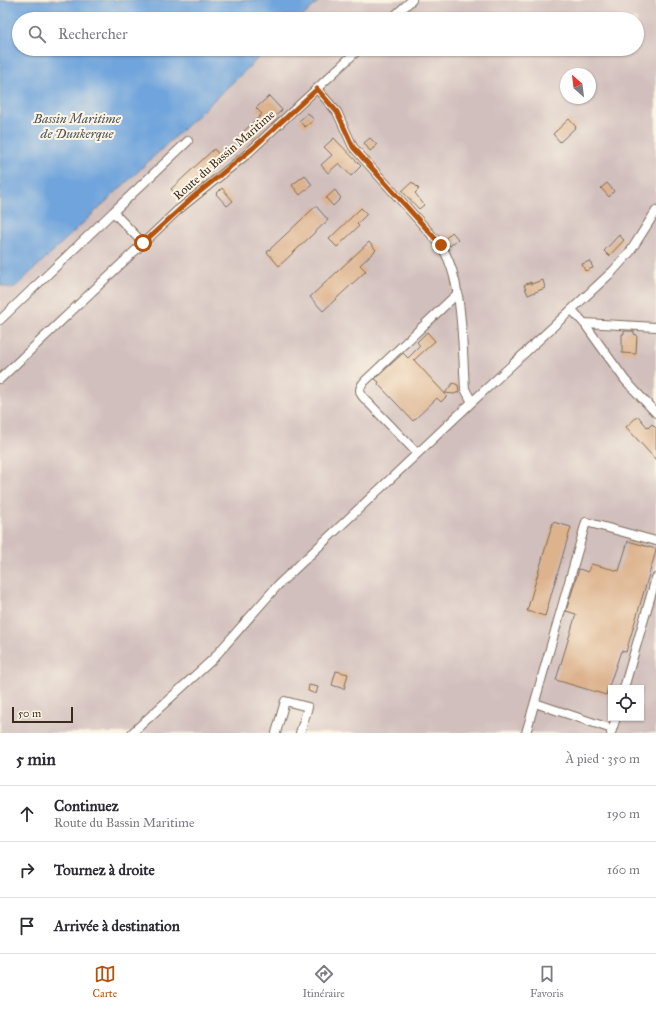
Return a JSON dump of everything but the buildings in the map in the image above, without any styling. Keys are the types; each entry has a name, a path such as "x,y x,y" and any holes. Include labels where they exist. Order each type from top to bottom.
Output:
{"street":[{"path":"399,12 412,0"},
{"name":"Route du Bassin Maritime","path":"0,379 143,243 192,198 250,152 352,56"},
{"path":"317,89 337,112 353,147 441,245 450,262 458,293 465,389 472,402"},
{"path":"0,320 188,141"},
{"path":"132,733 192,680 234,636 273,590 623,261 656,211"},
{"path":"113,212 143,243"},
{"path":"417,453 363,397 360,390 365,381 458,293"},
{"path":"572,310 625,380 656,413"},
{"path":"584,324 656,327"},
{"path":"526,733 586,522 656,541"},
{"path":"625,685 653,599 656,578"},
{"path":"276,733 285,700 308,707 300,733"},
{"path":"535,703 612,731 615,721"}],"shaded area":[{"path":"320,0 656,0 656,733 0,733 0,285 13,289 261,56 644,56 644,12 307,12"}],"water":[{"name":"Bassin Maritime de Dunkerque","path":"0,0 320,0 307,12 12,12 12,56 261,56 13,289 0,285"}],"route":[{"path":"143,243 192,198 234,165 317,89 337,112 353,147 441,245"}]}
